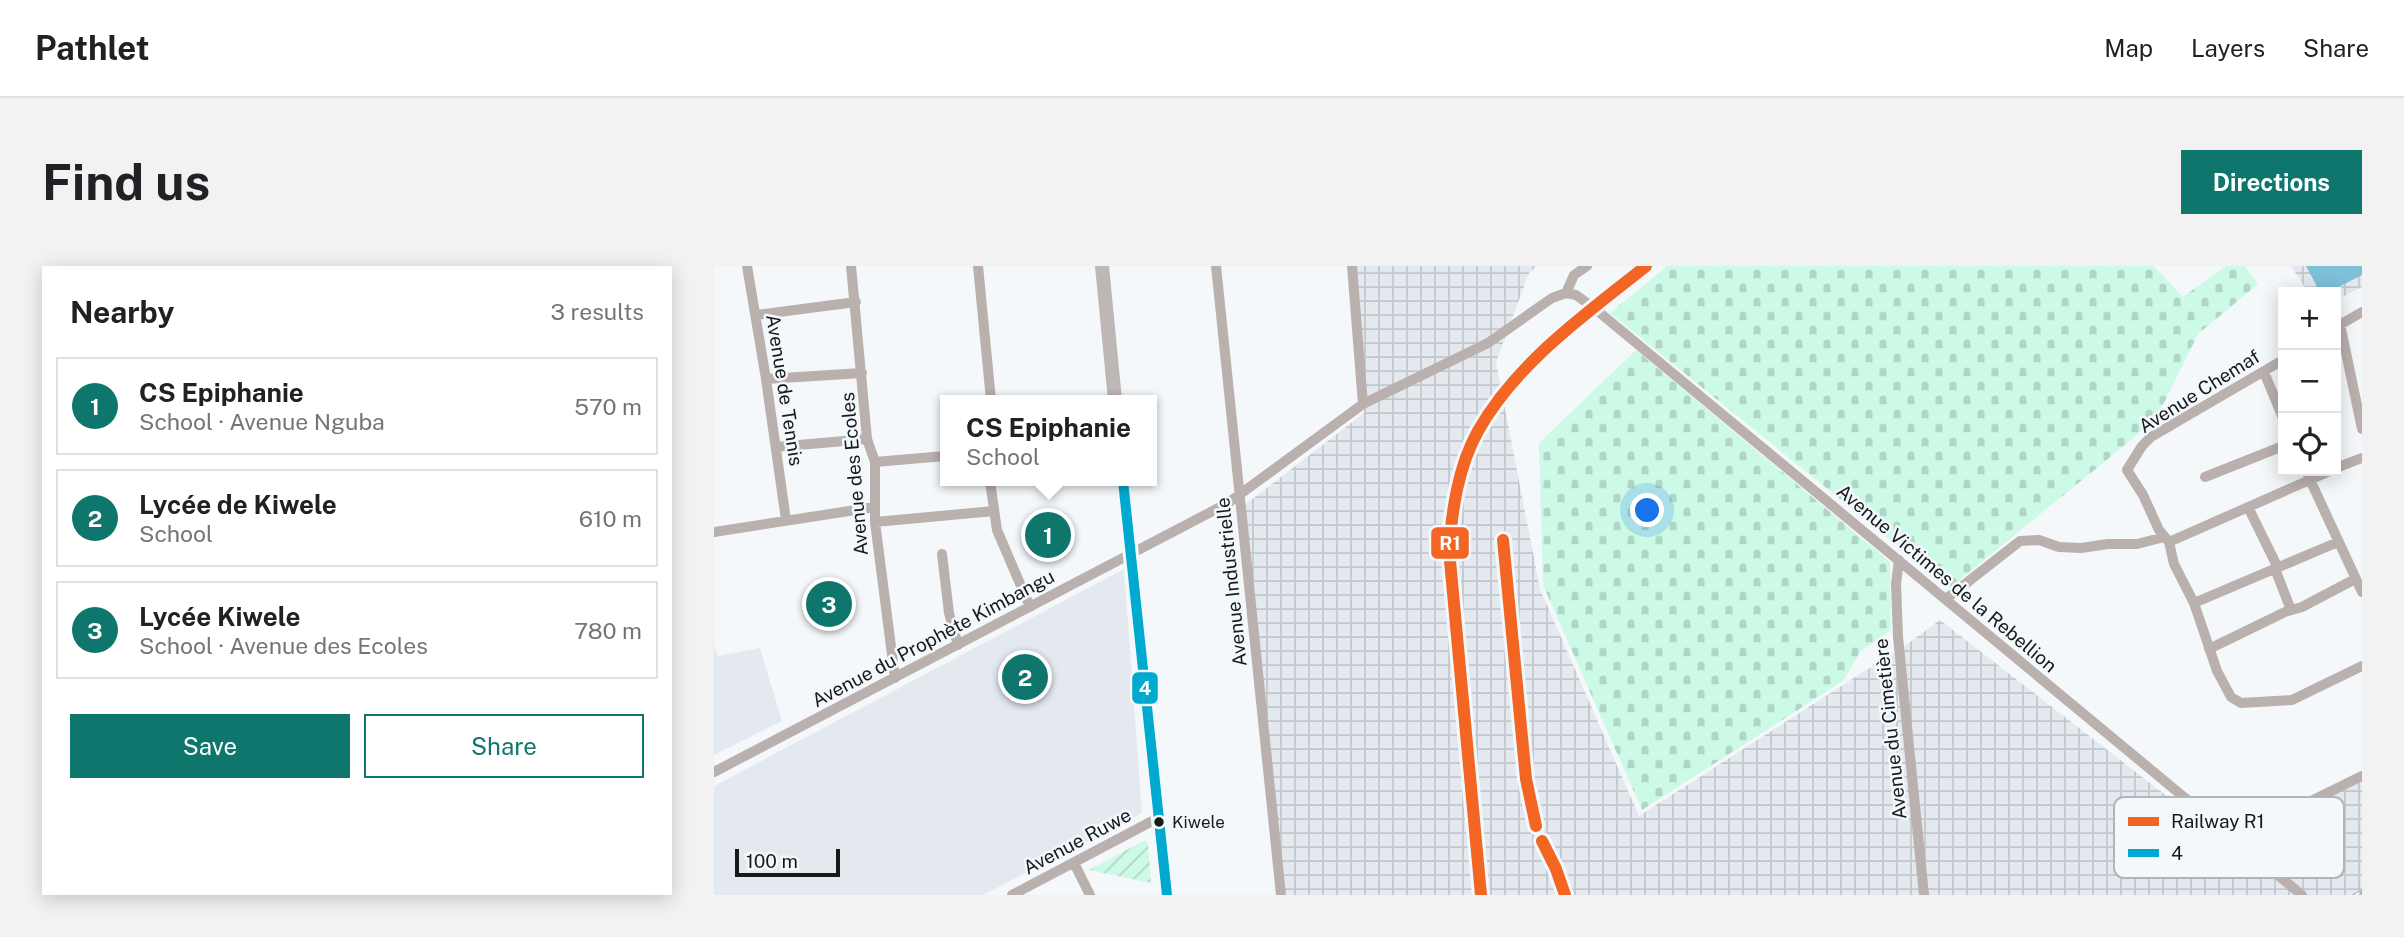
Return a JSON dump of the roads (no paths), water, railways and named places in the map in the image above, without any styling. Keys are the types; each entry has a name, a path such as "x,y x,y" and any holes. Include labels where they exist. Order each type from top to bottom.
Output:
{"highway":[{"path":"1102,266 1115,395"},
{"path":"1123,486 1167,895"}],"street":[{"name":"Avenue de Tennis","path":"747,266 786,520"},
{"name":"Avenue des Ecoles","path":"851,266 867,439 874,462 874,522 895,678"},
{"path":"978,266 991,395"},
{"name":"Avenue Industrielle","path":"1216,266 1281,895"},
{"path":"1352,266 1363,404"},
{"name":"Avenue du Prophète Kimbangu","path":"714,772 1240,496 1363,404 1488,343 1552,298 1566,293 1571,279 1587,266"},
{"name":"Avenue Victimes de la Rebellion","path":"1566,293 1576,295 1594,308 2181,797"},
{"path":"756,315 856,302"},
{"path":"2341,324 2362,312"},
{"path":"2341,339 2362,429"},
{"name":"Avenue Chemaf","path":"2278,363 2151,436 2127,470 2167,539 2174,564 2194,603 2209,649 2231,697 2241,703 2292,700 2362,666"},
{"path":"2264,372 2281,413"},
{"path":"766,379 862,373"},
{"path":"776,447 867,439"},
{"path":"2205,477 2278,448"},
{"path":"874,462 940,456"},
{"path":"2341,466 2362,458"},
{"path":"1946,599 2020,541 2039,540 2059,547 2081,548 2167,539 2248,507 2305,476"},
{"path":"2307,476 2362,592"},
{"path":"991,486 1001,542 1030,607"},
{"path":"2248,507 2276,568 2291,610"},
{"path":"714,532 875,508"},
{"path":"874,522 994,511"},
{"path":"2194,603 2339,542"},
{"path":"942,554 949,613 958,645"},
{"name":"Avenue du Cimetière","path":"1899,560 1896,584 1898,637 1924,895"},
{"path":"2209,649 2302,607 2355,579"},
{"path":"2317,797 2362,776"},
{"name":"Avenue Ruwe","path":"1012,895 1158,818"},
{"path":"1074,863 1090,895"},
{"name":"Avenue Victimes de la Rebellion","path":"2281,878 2302,895"}],"water":[{"path":"2306,266 2362,266 2362,275 2339,287 2317,287"}],"railway":[{"path":"1503,540 1526,779 1536,826"},
{"path":"1542,841 1565,895"},
{"path":"2355,895 2362,892"}],"rail line":[{"name":"R1","path":"1481,895 1449,550 1454,504 1461,474 1478,431 1512,383 1554,341 1646,266"},
{"name":"R1","path":"1503,540 1526,779 1536,826"},
{"name":"R1","path":"1542,841 1565,895"}],"place":[{"name":"CS Epiphanie","path":"1048,535"},
{"name":"Lycée Kiwele","path":"829,604"},
{"name":"Lycée de Kiwele","path":"1025,677"},
{"name":"Kiwele","path":"1159,822"}]}
